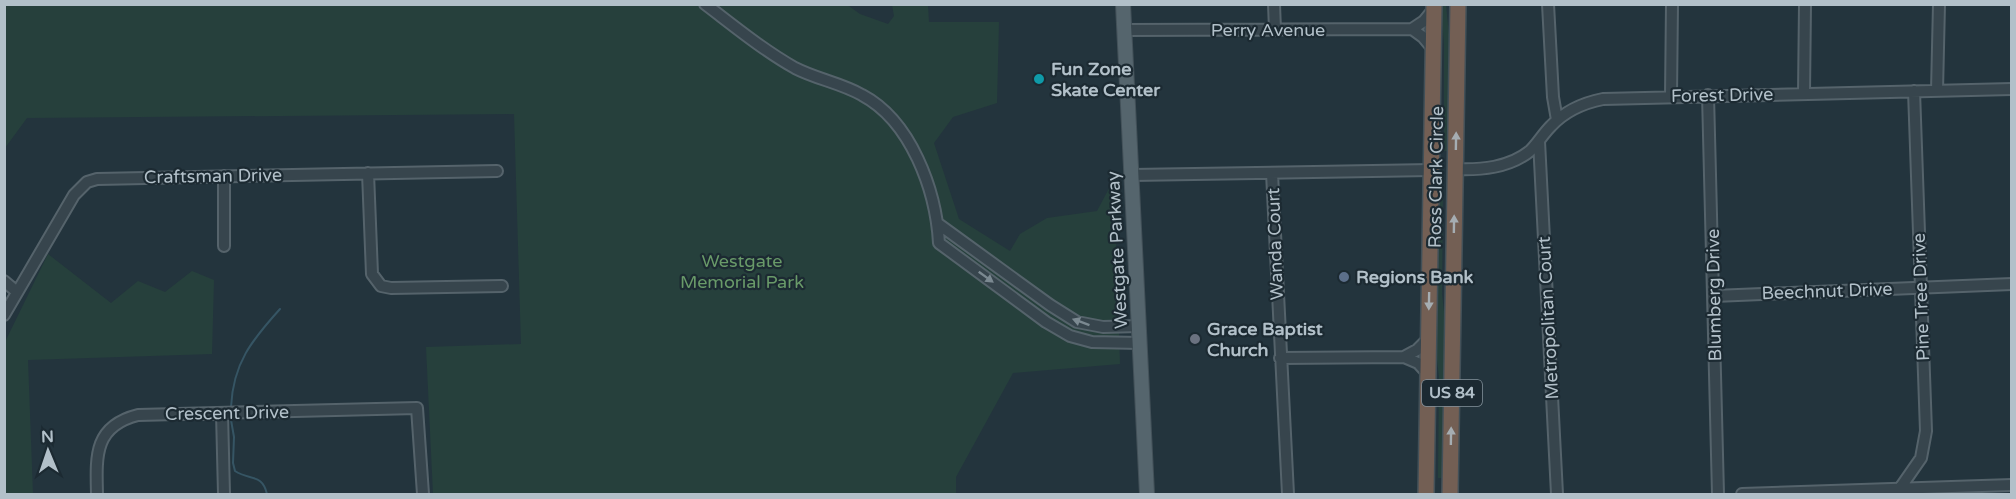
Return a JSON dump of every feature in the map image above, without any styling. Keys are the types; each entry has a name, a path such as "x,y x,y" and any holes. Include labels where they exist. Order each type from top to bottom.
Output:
{"highway":[{"name":"Ross Clark Circle","path":"1450,495 1458,4"},
{"name":"Ross Clark Circle","path":"1426,495 1433,7"},
{"path":"1431,138 1447,163 1455,170"},
{"path":"1431,170 1455,199"},
{"path":"1426,467 1444,495"}],"main road":[{"name":"Westgate Parkway","path":"1123,4 1147,495"}],"street":[{"path":"705,4 786,63 853,90 885,111 899,126 917,158 937,223 939,243 1046,322 1070,336 1092,342 1140,344"},
{"path":"1274,4 1275,30"},
{"path":"1548,4 1553,97 1557,120"},
{"path":"1671,96 1672,4"},
{"path":"1804,93 1805,4"},
{"path":"1937,91 1939,4"},
{"path":"1433,7 1424,21 1412,29 1433,49"},
{"name":"Perry Avenue","path":"1124,30 1412,29"},
{"name":"Forest Drive","path":"1455,170 1475,170 1501,165 1521,157 1557,120 1577,107 1603,99 2012,90"},
{"name":"Pine Tree Drive","path":"1898,492 1917,466 1926,437 1914,91"},
{"name":"Blumberg Drive","path":"1708,95 1718,495"},
{"name":"Metropolitan Court","path":"1539,141 1557,495"},
{"path":"1132,175 1431,170"},
{"name":"Craftsman Drive","path":"4,315 74,195 87,182 107,178 497,171"},
{"path":"368,173 372,274 378,283 391,288 502,286"},
{"name":"Wanda Court","path":"1272,173 1287,495"},
{"path":"224,176 224,246"},
{"path":"937,223 1077,322 1103,327 1139,326"},
{"path":"4,281 17,292"},
{"name":"Beechnut Drive","path":"1714,296 2012,284"},
{"path":"1404,357 1417,350 1428,338"},
{"path":"1280,358 1404,357 1418,363 1428,374"},
{"name":"Crescent Drive","path":"97,495 96,465 99,445 109,429 117,423 138,415 417,408 423,495"},
{"path":"222,413 224,495"},
{"path":"1742,495 1898,492 2012,485"}],"green space":[{"name":"Westgate Memorial Park","path":"846,4 860,14 888,24 894,16 892,5 928,5 929,22 999,22 997,103 953,117 934,143 959,219 1010,251 1020,234 1047,218 1097,211 1114,179 1120,364 1013,373 956,477 956,494 433,494 426,347 521,344 514,114 27,118 5,148 5,5"},
{"path":"1441,5 1446,5 1450,44 1449,151 1444,151 1444,45"},
{"path":"1442,189 1442,294 1446,328 1443,478 1438,478 1439,377 1435,343 1438,190"},
{"path":"48,254 111,303 138,281 165,292 192,271 214,280 212,354 28,360 33,494 5,494 5,342"}],"waterway":[{"path":"231,407 240,365 253,342 280,309"},
{"path":"231,420 235,471 259,480 267,494"}],"place":[{"name":"Fun Zone Skate Center","path":"1039,79"},
{"name":"Regions Bank","path":"1344,277"},
{"name":"Grace Baptist Church","path":"1195,339"}]}
